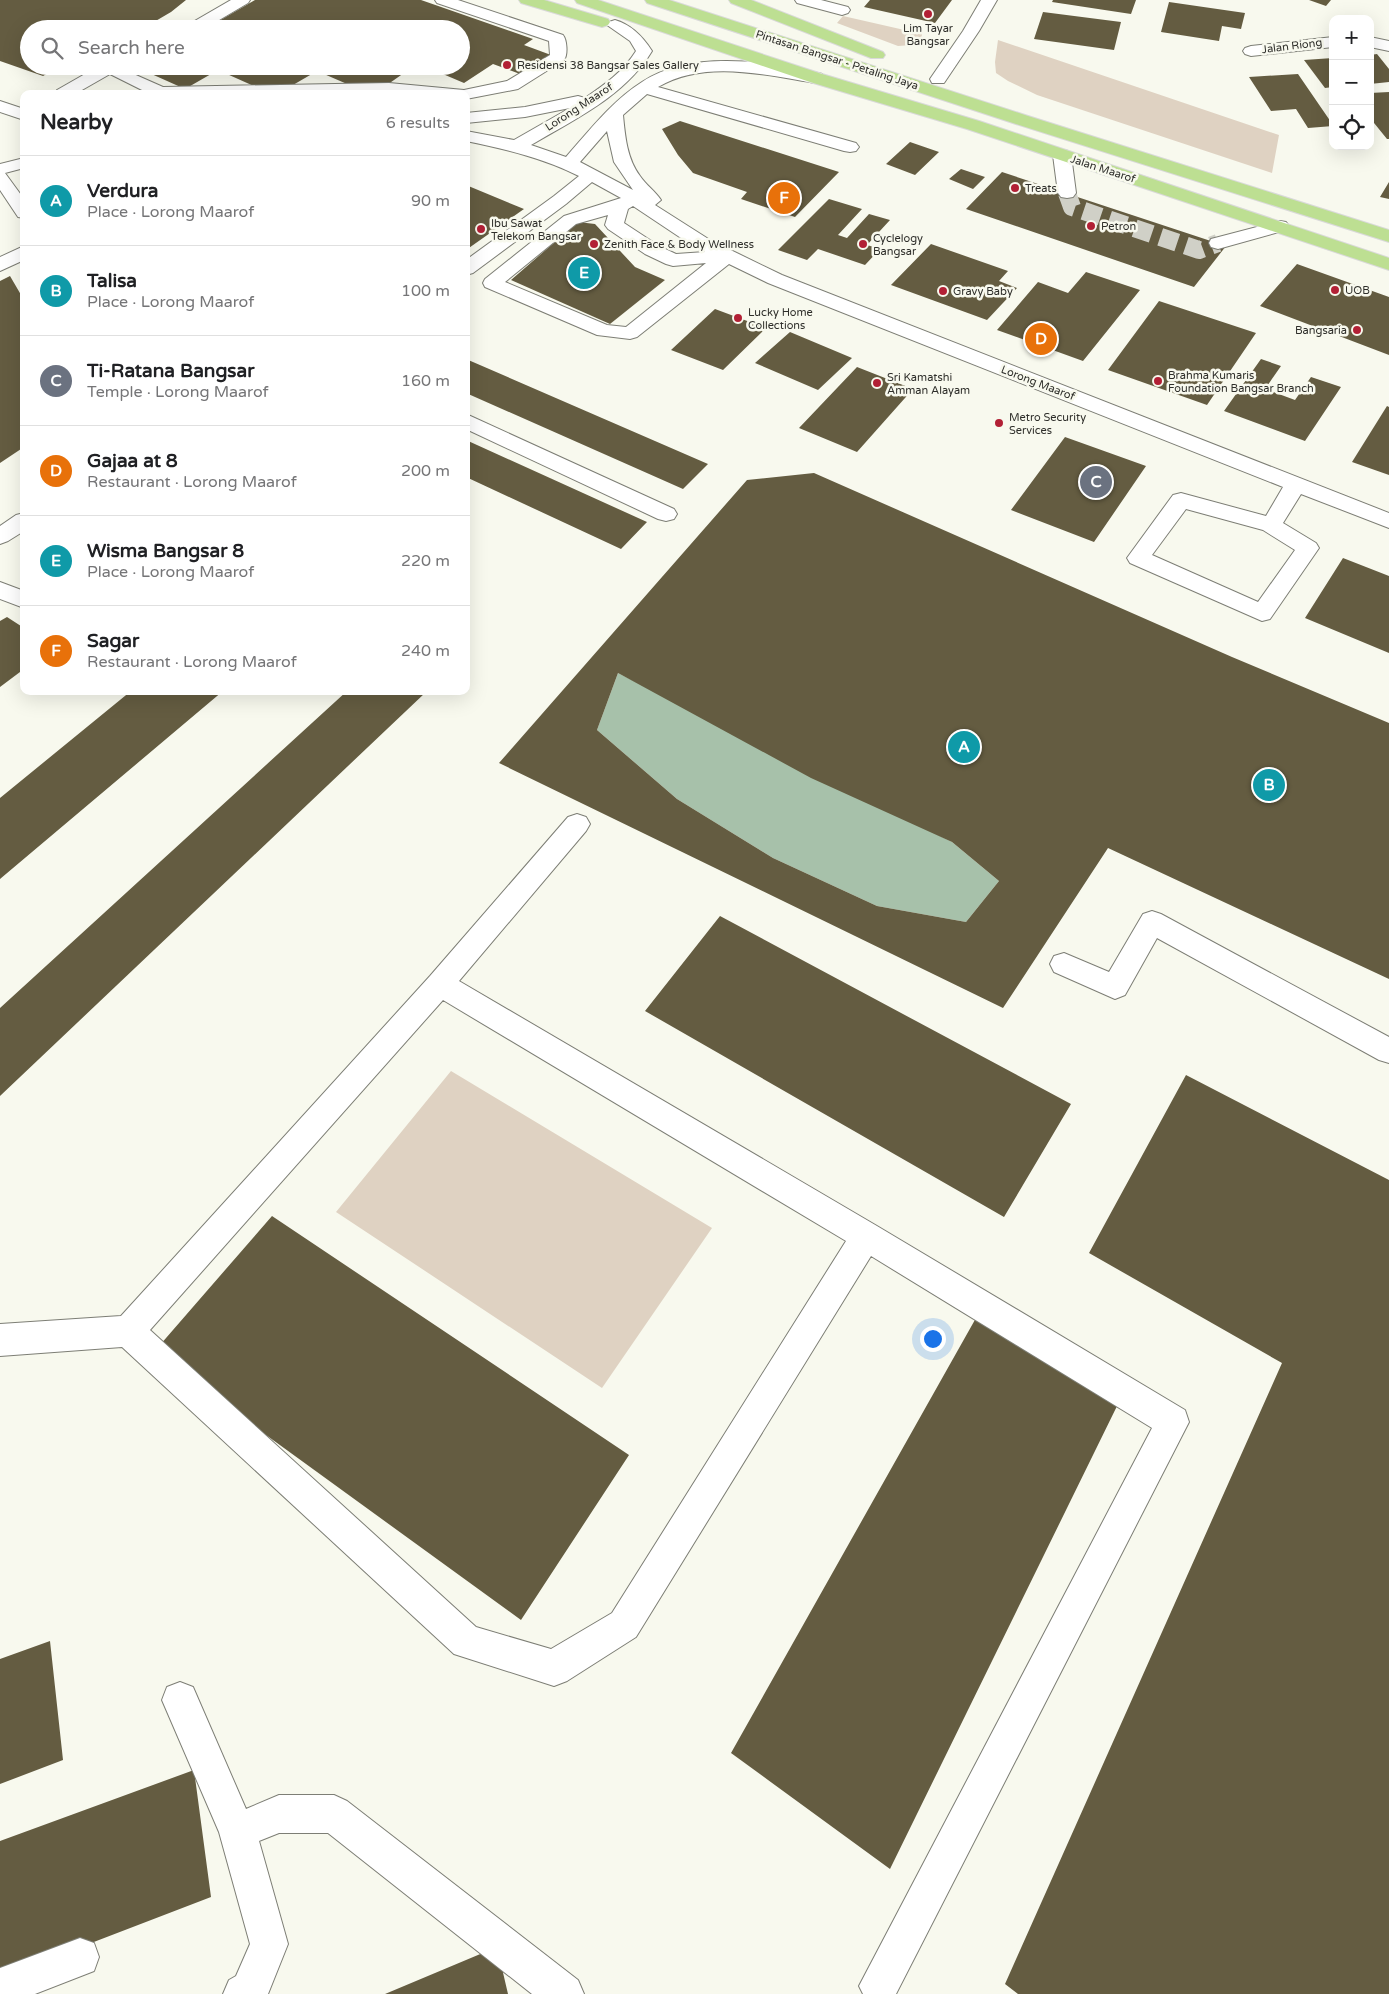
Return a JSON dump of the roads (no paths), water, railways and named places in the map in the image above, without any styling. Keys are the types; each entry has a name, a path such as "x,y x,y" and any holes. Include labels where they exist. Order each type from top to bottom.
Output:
{"main road":[{"path":"527,0 720,55 816,78"},
{"name":"Pintasan Bangsar - Petaling Jaya","path":"583,0 816,78"},
{"name":"Pintasan Bangsar - Petaling Jaya","path":"653,0 1022,120"},
{"path":"737,0 938,79 1022,120"},
{"name":"Jalan Maarof","path":"816,78 973,125 1389,264"},
{"name":"Jalan Maarof","path":"1022,120 1389,236"}],"street":[{"path":"191,20 225,0"},
{"path":"208,20 242,0"},
{"path":"443,0 557,38 558,57 535,72 512,85 470,93"},
{"path":"803,0 842,10"},
{"path":"938,79 971,31 989,0"},
{"name":"Lorong Maarof","path":"517,146 598,97 629,72 641,59 644,51 636,38 615,25"},
{"name":"Jalan Riong","path":"1251,51 1329,42"},
{"path":"1374,43 1389,46"},
{"name":"Lorong Maarof","path":"569,164 614,114 660,78 676,72 738,66 816,78"},
{"path":"70,90 96,75"},
{"path":"124,75 155,88 182,90"},
{"path":"197,90 213,81"},
{"path":"260,90 389,88 413,90"},
{"path":"646,88 850,147"},
{"path":"470,118 524,112 598,97"},
{"path":"0,106 20,114"},
{"name":"Lorong Maarof","path":"614,114 617,145 629,175 692,238"},
{"path":"470,137 517,146"},
{"name":"Lorong Maarof","path":"517,146 569,164 616,187 626,203 774,279 1389,521"},
{"path":"1062,156 1067,193"},
{"path":"6,167 20,203"},
{"path":"470,266 560,200 590,175"},
{"path":"626,203 614,225 652,250 673,260 727,256"},
{"path":"626,203 570,220 492,283 604,331 630,333 667,295 727,256"},
{"path":"1218,243 1251,236 1280,226"},
{"path":"0,265 20,254"},
{"path":"470,423 666,514"},
{"path":"1271,525 1296,484"},
{"path":"1181,500 1271,525 1308,548 1262,613 1138,558 1181,500"},
{"path":"0,536 20,523"},
{"path":"0,590 20,598"},
{"path":"0,1340 128,1331 440,984 577,824"},
{"path":"1064,964 1115,987 1152,922 1389,1051"},
{"path":"440,984 866,1236 1173,1422 879,1986"},
{"path":"128,1331 466,1642 554,1668 624,1625 866,1236"},
{"path":"180,1700 237,1831 269,1944 250,1990 243,1994"},
{"path":"237,1831 279,1814 334,1814 564,1994"},
{"path":"0,1988 80,1957"}],"tunnel":[{"path":"1067,193 1072,207 1199,250 1218,243"}],"place":[{"name":"Lim Tayar Bangsar","path":"928,14"},
{"name":"Residensi 38 Bangsar Sales Gallery","path":"507,65"},
{"name":"Treats","path":"1015,188"},
{"name":"Sagar","path":"784,198"},
{"name":"Petron","path":"1091,226"},
{"name":"Ibu Sawat Telekom Bangsar","path":"481,229"},
{"name":"Zenith Face & Body Wellness","path":"594,244"},
{"name":"Cyclelogy Bangsar","path":"863,244"},
{"name":"Wisma Bangsar 8","path":"584,273"},
{"name":"UOB","path":"1335,290"},
{"name":"Gravy Baby","path":"943,291"},
{"name":"Lucky Home Collections","path":"738,318"},
{"name":"Bangsaria","path":"1357,330"},
{"name":"Gajaa at 8","path":"1041,339"},
{"name":"Brahma Kumaris Foundation Bangsar Branch","path":"1158,381"},
{"name":"Sri Kamatshi Amman Alayam","path":"877,383"},
{"name":"Metro Security Services","path":"999,423"},
{"name":"Ti-Ratana Bangsar","path":"1096,482"},
{"name":"Verdura","path":"964,747"},
{"name":"Talisa","path":"1269,785"}]}
